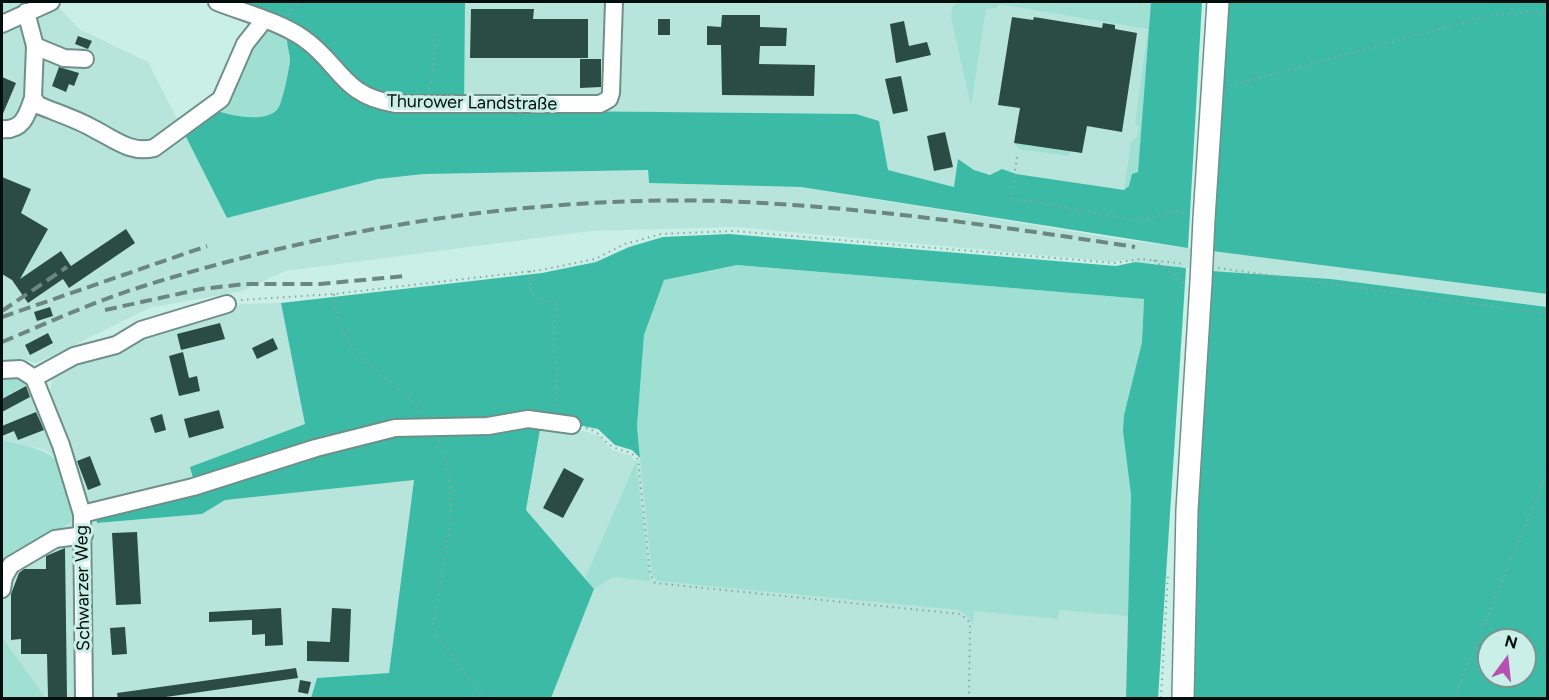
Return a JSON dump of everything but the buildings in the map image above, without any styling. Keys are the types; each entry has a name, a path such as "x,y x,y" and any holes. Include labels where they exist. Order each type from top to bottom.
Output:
{"main road":[{"path":"1183,699 1187,510 1200,278 1198,216 1212,90 1218,2"}],"street":[{"path":"2,24 20,10 51,2"},
{"name":"Thurower Landstraße","path":"217,2 303,38 360,93 376,101 429,104 605,103 611,93 614,2"},
{"path":"2,129 13,130 21,125 33,98 35,46 20,10"},
{"path":"33,98 38,105 94,128 121,145 135,149 154,148 221,99 245,44 252,32 264,20"},
{"path":"35,46 64,58 86,58"},
{"path":"2,370 20,369 34,378 74,356 116,345 141,330 226,304"},
{"name":"Schwarzer Weg","path":"34,378 61,445 82,514 84,699"},
{"path":"82,514 193,487 316,448 396,428 488,426 528,419 572,425"},
{"path":"2,589 4,577 11,566 56,539 84,535"}],"path":[{"path":"1212,90 1487,16 1532,12 1548,15"},
{"path":"429,104 435,50 434,30"},
{"path":"1017,157 1011,198 1140,221 1177,212 1198,216"},
{"path":"226,304 278,296 334,294 530,271 583,262 625,244 673,232 744,232 1115,263 1141,259 1188,264"},
{"path":"1154,260 1200,278 1548,314"},
{"path":"530,271 531,293 556,304 553,342 557,369 553,422"},
{"path":"334,294 336,316 344,335 373,369 411,399 432,426 449,467 452,498 449,544 434,626 437,636 484,699"},
{"path":"572,425 596,431 613,447 635,455 650,574 655,583 960,614 968,620 970,625 969,699"},
{"path":"1454,699 1548,471"}],"shaded area":[{"path":"2,2 54,2 79,29 148,62 227,218 378,179 424,174 648,170 649,183 801,187 1125,240 1548,294 1547,307 1331,279 1211,271 1123,260 1114,262 737,227 591,231 285,271 242,291 149,308 35,363 22,359 2,363"},
{"path":"465,2 1151,2 1135,215 996,174 982,174 958,160 955,187 888,170 879,121 855,114 463,110"},
{"path":"958,2 1151,2 1138,172 1132,174 1129,186 1124,190 1131,142 1137,137 1139,127 1135,123 1148,29 999,4 996,8 986,9 971,105 951,18 952,7"},
{"path":"264,25 287,34 290,61 280,107 275,113 258,117 239,116 214,110"},
{"path":"1014,143 1070,151 1069,156 1019,149"},
{"path":"737,265 1144,299 1142,342 1124,415 1123,431 1131,495 1128,616 1059,610 1058,619 974,611 973,626 970,619 960,610 657,581 652,574 637,427 644,335 664,280"},
{"path":"281,303 306,424 191,467 196,489 98,523 202,514 224,500 414,479 389,673 317,678 311,698 46,698 2,637 2,565 39,545 76,518 92,694 90,519 85,494 50,395 52,378 58,369 119,350 160,329 241,304"},
{"path":"15,375 29,383 2,398 2,377"},
{"path":"29,383 60,461 45,450 2,440 2,398"},
{"path":"1124,415 1131,495 1126,698 551,698 594,589 614,577 650,580 635,463 585,578 526,510 541,424 588,432 601,437 612,450 630,455 636,461 640,458 637,427"},
{"path":"2,440 38,450 57,461 66,481 76,518 39,545 2,565"},
{"path":"636,461 650,581 614,577 594,589 585,578"},
{"path":"2,637 46,698 2,698"}],"green space":[{"path":"228,2 465,2 464,110 856,114 879,121 888,170 954,187 958,159 974,170 990,175 1002,169 1016,174 1124,190 1129,186 1132,174 1138,172 1151,2 1202,2 1188,248 801,187 649,183 648,170 424,174 378,179 227,218 184,133 214,110 248,117 274,113 281,103 290,61 287,34"},
{"path":"1225,2 1547,2 1547,294 1212,251"},
{"path":"729,234 1116,266 1135,262 1186,268 1158,698 1126,698 1131,495 1123,431 1124,415 1142,342 1144,299 737,265 664,280 644,335 637,427 640,458 632,450 615,445 598,429 542,418 526,510 594,589 551,698 311,698 317,678 389,673 414,480 225,500 202,514 97,523 96,515 196,489 190,467 305,424 281,303 542,273 596,262 629,247 663,237"},
{"path":"1211,271 1331,279 1547,307 1547,698 1190,698 1193,536"}],"railway":[{"path":"2,342 128,291 216,265 358,232 503,210 648,201 720,201 824,207 980,225 1135,247"},
{"path":"2,317 207,246"},
{"path":"2,311 67,267"},
{"path":"105,310 201,289 246,284 320,284 405,276"}]}
